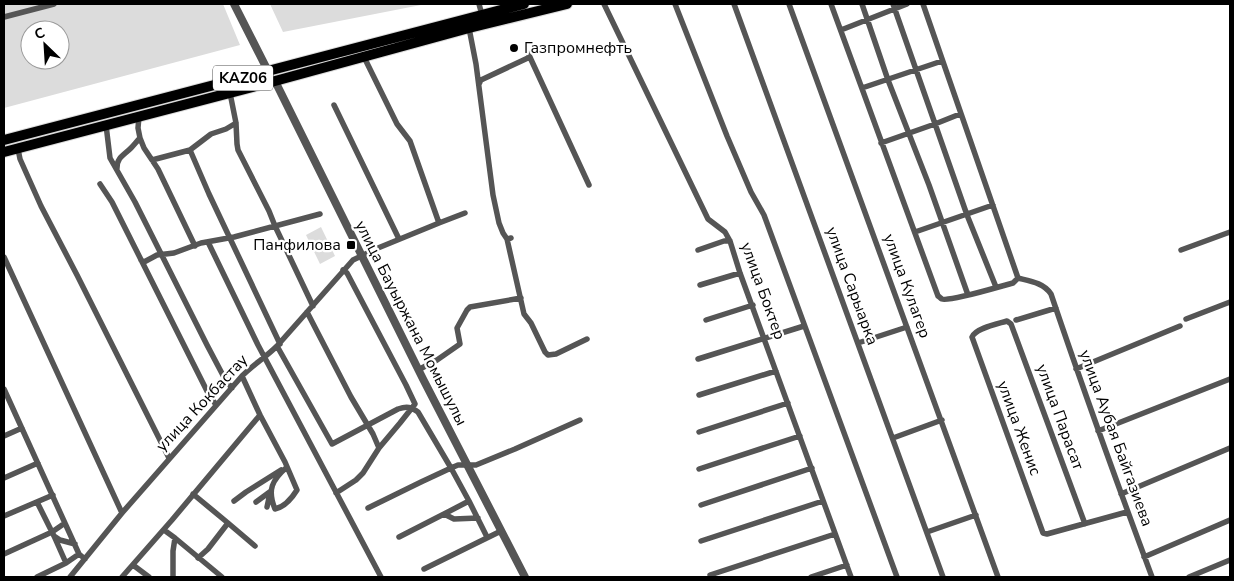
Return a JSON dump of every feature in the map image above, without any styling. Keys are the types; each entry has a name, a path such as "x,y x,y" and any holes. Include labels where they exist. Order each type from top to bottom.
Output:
{"highway":[{"name":"KАZ06","path":"4,140 524,4"},
{"name":"KАZ06","path":"4,152 560,5"}],"street":[{"path":"4,17 54,4"},
{"path":"234,4 268,71"},
{"path":"479,4 482,15"},
{"name":"улица Боктер","path":"604,4 708,219 725,232 730,241 740,273 852,577"},
{"path":"676,4 727,136 751,192 764,215 897,577"},
{"name":"улица Сарыарка","path":"734,4 943,577"},
{"name":"улица Кулагер","path":"789,4 998,577"},
{"path":"831,4 938,296 941,299 947,299 1012,283 1018,278 923,4"},
{"path":"862,4 888,80 929,185 968,295"},
{"path":"840,30 894,6 907,4"},
{"path":"894,6 967,215 996,287"},
{"path":"469,28 479,84 498,223 503,234 509,238 524,314 548,355 556,354 587,339"},
{"path":"479,84 481,80 529,55 589,185"},
{"path":"364,57 397,124 410,141 439,223"},
{"path":"862,88 942,61"},
{"name":"улица Бауыржана Момышулы","path":"275,81 462,456 462,465 501,530 524,577"},
{"path":"230,93 236,124 238,150 269,211 313,306"},
{"path":"334,104 399,239"},
{"path":"882,142 960,114"},
{"path":"139,116 138,128 144,148 164,183 195,246"},
{"path":"152,160 190,150 211,134 236,124"},
{"path":"106,125 110,158 135,202 226,381 232,388"},
{"path":"117,170 119,158 140,138"},
{"path":"18,148 22,163 41,206 169,458"},
{"path":"190,150 279,345 332,444 398,409 406,406 412,408 418,412 451,468 487,537"},
{"path":"100,184 112,202 211,399 216,405"},
{"path":"915,232 993,205"},
{"name":"улица Кокбастау","path":"70,577 122,513 216,405 253,365 279,345 353,260 399,239 465,213"},
{"path":"141,260 144,262 161,254 174,253 208,242 320,214"},
{"path":"1181,250 1230,232"},
{"path":"698,250 724,241 730,241"},
{"path":"208,242 265,357 381,577"},
{"path":"4,257 122,513"},
{"path":"336,493 363,473 379,448 415,404 347,273 343,270"},
{"path":"700,285 740,273"},
{"name":"улица Аубая Байгазиева","path":"1018,278 1029,280 1045,287 1051,294 1098,431 1152,577"},
{"path":"418,370 460,344 457,328 470,307 521,298"},
{"path":"1186,319 1230,302"},
{"path":"706,320 753,305"},
{"path":"1016,320 1056,308"},
{"path":"307,312 379,448"},
{"name":"улица Женис","path":"1007,322 974,333 972,337 1043,533 1048,534 1085,524"},
{"name":"улица Парасат","path":"1007,322 1012,324 1085,524"},
{"path":"698,359 804,326"},
{"path":"1076,369 1180,326"},
{"path":"858,343 907,327"},
{"path":"699,395 776,371"},
{"path":"242,376 297,490 287,503 277,509 275,509 270,491"},
{"path":"1098,431 1230,379"},
{"path":"4,388 5,396 22,428 79,554 85,559"},
{"path":"699,432 788,403"},
{"path":"122,577 260,415"},
{"path":"368,508 451,468 476,464 580,420"},
{"path":"893,438 942,420"},
{"path":"4,436 22,428"},
{"path":"699,468 800,436"},
{"path":"1121,494 1230,448"},
{"path":"4,478 38,463"},
{"path":"267,507 273,482 287,467"},
{"path":"234,501 273,474 287,467"},
{"path":"701,505 812,468"},
{"path":"256,502 270,491"},
{"path":"193,494 256,546"},
{"path":"4,516 53,495"},
{"path":"398,537 469,501"},
{"path":"702,541 824,501"},
{"path":"37,502 66,564"},
{"path":"1085,524 1127,512"},
{"path":"444,514 454,520 478,518"},
{"path":"927,532 976,515"},
{"path":"1144,557 1230,520"},
{"path":"4,554 52,534 65,523"},
{"path":"198,558 208,550 228,523"},
{"path":"164,530 222,577"},
{"path":"424,569 501,530"},
{"path":"52,534 60,540 75,544"},
{"path":"710,575 835,534"},
{"path":"173,577 175,538"},
{"path":"37,577 66,564 79,554"},
{"path":"1189,577 1230,560"},
{"path":"133,565 149,577"},
{"path":"811,577 847,565"}],"shaded area":[{"path":"4,4 223,4 240,45 4,108"},
{"path":"270,4 426,4 283,32"},
{"path":"321,227 335,256 320,264 306,235"}],"place":[{"name":"Газпромнефть","path":"514,48"},
{"name":"Панфилова","path":"351,245"}]}
